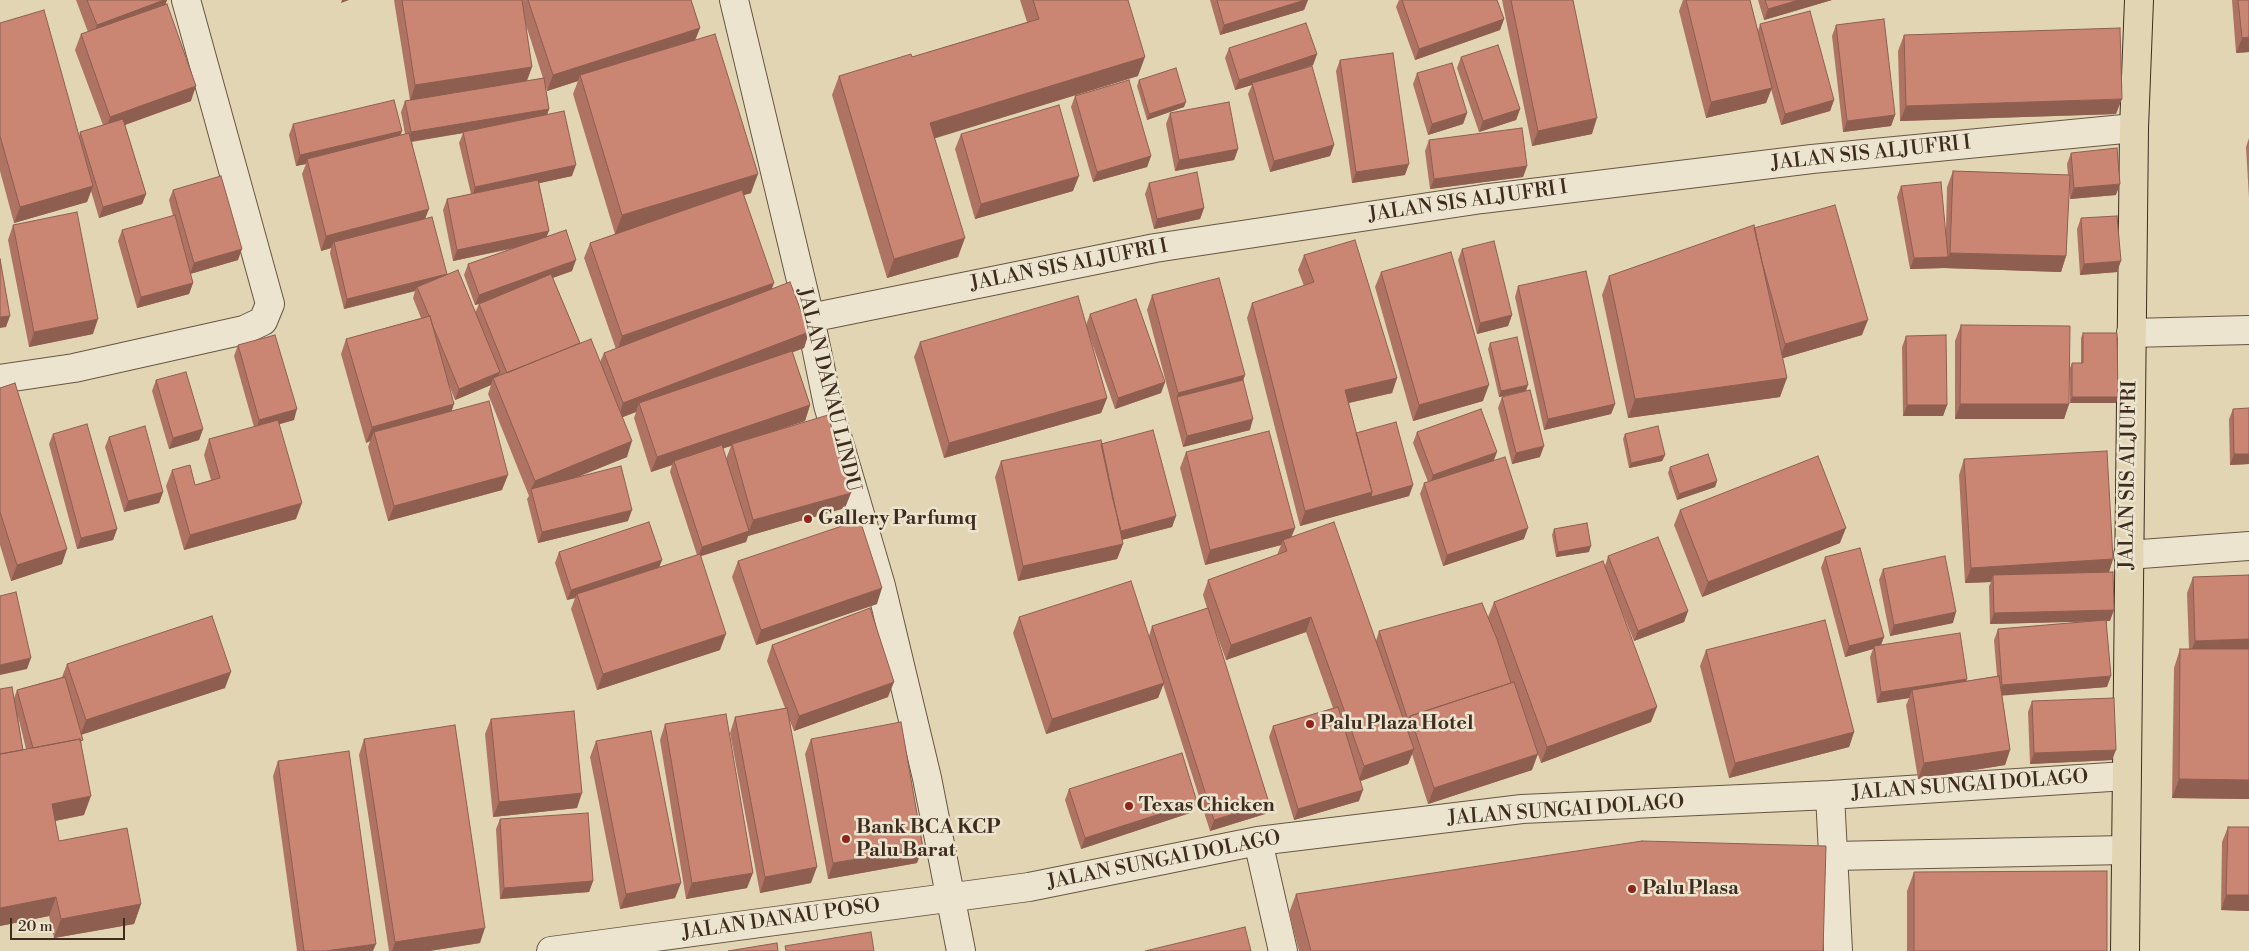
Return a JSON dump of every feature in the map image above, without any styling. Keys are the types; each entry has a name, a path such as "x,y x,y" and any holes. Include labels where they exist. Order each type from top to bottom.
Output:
{"main road":[{"name":"JALAN SIS ALJUFRI","path":"2125,951 2134,128 2139,0"}],"street":[{"path":"0,379 74,368 244,330 263,321 270,304 186,0"},
{"name":"JALAN DANAU LINDU","path":"734,0 810,318 828,404 884,596 927,778 952,897 961,951"},
{"name":"JALAN SIS ALJUFRI I","path":"810,318 1155,248 1482,198 1812,158 2134,128"},
{"path":"2131,333 2249,330"},
{"path":"2128,555 2249,546"},
{"name":"JALAN SUNGAI DOLAGO","path":"952,897 1029,887 1258,842 1522,810 1830,795 2126,776"},
{"path":"1830,795 1838,951"},
{"path":"1258,842 1282,951"},
{"path":"1833,856 2126,850"},
{"name":"JALAN DANAU POSO","path":"551,951 952,897"}],"building":[{"path":"87,0 164,0 97,25"},
{"path":"402,0 522,0 532,67 415,85"},
{"path":"528,0 691,0 700,28 553,75"},
{"path":"1033,0 1128,0 1145,57 930,123 965,238 894,259 839,76 911,54 912,57 1039,19"},
{"path":"1217,0 1305,0 1224,25"},
{"path":"1402,0 1497,0 1504,19 1419,49"},
{"path":"1511,0 1573,0 1597,118 1538,131"},
{"path":"1686,0 1750,0 1772,88 1711,102"},
{"path":"1765,0 1799,0 1768,9"},
{"path":"2238,0 2249,0 2249,37 2242,38"},
{"path":"167,4 196,86 110,117 81,34"},
{"path":"44,10 93,186 20,207 0,136 0,23"},
{"path":"1810,11 1834,100 1785,114 1760,24"},
{"path":"1884,19 1895,115 1847,121 1836,25"},
{"path":"1306,23 1317,54 1239,80 1229,48"},
{"path":"2120,28 2122,99 1906,106 1904,35"},
{"path":"715,34 758,174 622,215 580,75"},
{"path":"1498,45 1520,109 1483,121 1461,57"},
{"path":"1393,53 1409,164 1356,172 1340,60"},
{"path":"1452,63 1467,113 1432,124 1417,73"},
{"path":"1312,66 1334,145 1274,161 1252,83"},
{"path":"1176,68 1186,102 1149,114 1139,80"},
{"path":"544,78 549,109 411,132 405,101"},
{"path":"1129,80 1151,156 1097,172 1075,96"},
{"path":"394,100 402,131 300,155 293,124"},
{"path":"1229,102 1238,149 1179,160 1170,113"},
{"path":"1059,105 1079,176 981,204 961,134"},
{"path":"564,111 576,165 475,187 463,132"},
{"path":"123,119 146,194 103,207 80,132"},
{"path":"1522,128 1527,166 1434,179 1429,140"},
{"path":"409,133 429,209 326,236 307,159"},
{"path":"2117,148 2120,184 2074,188 2071,153"},
{"path":"1953,171 2070,175 2066,256 1950,253"},
{"path":"1197,172 1204,208 1157,219 1149,183"},
{"path":"221,176 242,249 194,263 173,190"},
{"path":"538,180 549,231 457,250 447,199"},
{"path":"1941,182 1948,257 1914,258 1901,186"},
{"path":"742,190 774,283 622,336 590,243"},
{"path":"1835,205 1868,320 1785,344 1754,228"},
{"path":"77,212 98,319 34,332 13,225"},
{"path":"175,215 193,283 141,297 122,230"},
{"path":"2117,216 2121,261 2084,264 2081,218"},
{"path":"432,217 447,274 347,299 334,242"},
{"path":"1754,225 1787,378 1635,399 1609,276"},
{"path":"566,230 576,260 479,295 468,264"},
{"path":"1355,240 1397,378 1345,390 1372,492 1305,511 1252,303 1314,282 1304,255"},
{"path":"1494,241 1512,315 1480,323 1462,249"},
{"path":"1451,252 1489,385 1419,405 1381,272"},
{"path":"0,259 10,316 0,317"},
{"path":"458,270 500,372 459,389 417,287"},
{"path":"1586,271 1615,404 1548,419 1518,286"},
{"path":"551,274 580,343 507,373 479,304"},
{"path":"1219,278 1245,375 1178,393 1152,295"},
{"path":"790,282 809,332 623,403 604,353"},
{"path":"1078,296 1107,398 949,443 920,342"},
{"path":"1136,299 1165,382 1118,398 1090,314"},
{"path":"430,316 454,404 372,427 346,339"},
{"path":"1961,325 2070,326 2069,404 1960,404"},
{"path":"2083,333 2117,333 2118,397 2072,397 2072,363 2083,363"},
{"path":"275,335 297,409 259,420 238,345"},
{"path":"1946,335 1947,405 1907,405 1906,336"},
{"path":"1517,337 1528,385 1501,391 1490,343"},
{"path":"591,339 632,441 535,481 493,378"},
{"path":"792,351 810,405 657,457 639,403"},
{"path":"186,372 203,429 173,438 156,380"},
{"path":"1243,380 1253,419 1187,436 1177,397"},
{"path":"15,383 67,549 17,565 0,512 0,388"},
{"path":"1530,390 1544,446 1516,453 1502,397"},
{"path":"489,401 508,475 394,506 374,432"},
{"path":"2249,408 2249,454 2234,454 2233,409"},
{"path":"1481,409 1497,452 1433,475 1417,432"},
{"path":"828,415 851,493 753,520 732,444"},
{"path":"278,420 302,503 190,535 172,470 190,465 195,485 220,478 209,439"},
{"path":"1396,422 1413,485 1371,497 1372,492 1356,433"},
{"path":"87,424 117,529 81,538 53,434"},
{"path":"145,426 163,492 128,501 109,437"},
{"path":"1658,426 1665,455 1631,463 1625,434"},
{"path":"1153,430 1176,516 1121,531 1101,444"},
{"path":"1269,431 1295,528 1210,550 1186,452"},
{"path":"1101,440 1123,544 1023,566 1001,461"},
{"path":"722,445 749,531 702,547 674,461"},
{"path":"2107,451 2113,559 1971,568 1964,459"},
{"path":"1708,454 1717,481 1679,494 1670,467"},
{"path":"1818,456 1846,528 1708,582 1680,510"},
{"path":"1505,457 1528,528 1447,555 1424,483"},
{"path":"621,466 632,510 542,532 531,489"},
{"path":"860,520 882,588 761,630 738,561"},
{"path":"649,522 662,560 571,590 559,552"},
{"path":"1334,522 1414,749 1364,766 1311,617 1231,645 1208,580 1287,551 1283,540"},
{"path":"1587,523 1591,546 1558,552 1554,529"},
{"path":"1658,537 1688,611 1638,631 1608,556"},
{"path":"1860,548 1884,637 1849,646 1825,557"},
{"path":"700,554 726,634 603,674 577,594"},
{"path":"1945,556 1956,612 1894,625 1883,569"},
{"path":"1603,561 1657,707 1547,747 1494,602"},
{"path":"2113,572 2114,610 1994,613 1993,575"},
{"path":"2249,575 2249,639 2195,641 2193,577"},
{"path":"1131,581 1164,683 1052,719 1019,617"},
{"path":"16,592 31,658 0,665 0,596"},
{"path":"1482,603 1497,639 1511,683 1410,716 1408,720 1379,631"},
{"path":"870,608 894,682 799,716 772,645"},
{"path":"1208,608 1269,803 1214,820 1152,626"},
{"path":"212,616 231,672 86,720 67,664"},
{"path":"1825,620 1854,732 1735,763 1706,650"},
{"path":"2106,620 2111,676 2002,685 1998,629"},
{"path":"1960,633 1967,679 1881,692 1874,646"},
{"path":"2180,649 2249,649 2249,780 2179,779"},
{"path":"1999,676 2010,750 1924,763 1912,690"},
{"path":"65,677 83,740 33,748 17,690"},
{"path":"1514,682 1538,754 1434,788 1410,716"},
{"path":"12,687 23,750 0,754 0,689"},
{"path":"2114,698 2116,750 2034,753 2032,701"},
{"path":"1338,707 1363,790 1298,809 1273,726"},
{"path":"787,708 817,867 765,877 735,717"},
{"path":"574,711 582,793 499,802 491,719"},
{"path":"726,714 753,873 692,883 665,724"},
{"path":"901,722 923,848 833,863 811,739"},
{"path":"455,725 485,928 395,942 364,739"},
{"path":"651,731 681,883 626,894 596,741"},
{"path":"80,739 91,796 52,804 59,841 127,828 141,904 61,919 56,897 0,908 0,754"},
{"path":"349,751 376,944 325,951 304,951 278,761"},
{"name":"Texas Chicken","path":"1182,753 1197,802 1085,838 1069,789"},
{"path":"588,813 593,881 504,888 500,819"},
{"path":"2228,827 2249,827 2249,895 2226,895"},
{"name":"Palu Plasa","path":"1642,841 1826,846 1823,951 1311,951 1296,894"},
{"path":"2107,871 2107,951 1914,951 1914,872"},
{"path":"1245,927 1251,951 1145,951"},
{"path":"871,932 874,951 786,951 785,946"},
{"path":"777,943 778,951 728,951"}],"place":[{"name":"Gallery Parfumq","path":"808,519"},
{"name":"Palu Plaza Hotel","path":"1310,724"},
{"name":"Texas Chicken","path":"1129,806"},
{"name":"Bank BCA KCP Palu Barat","path":"846,839"},
{"name":"Palu Plasa","path":"1632,889"}]}
